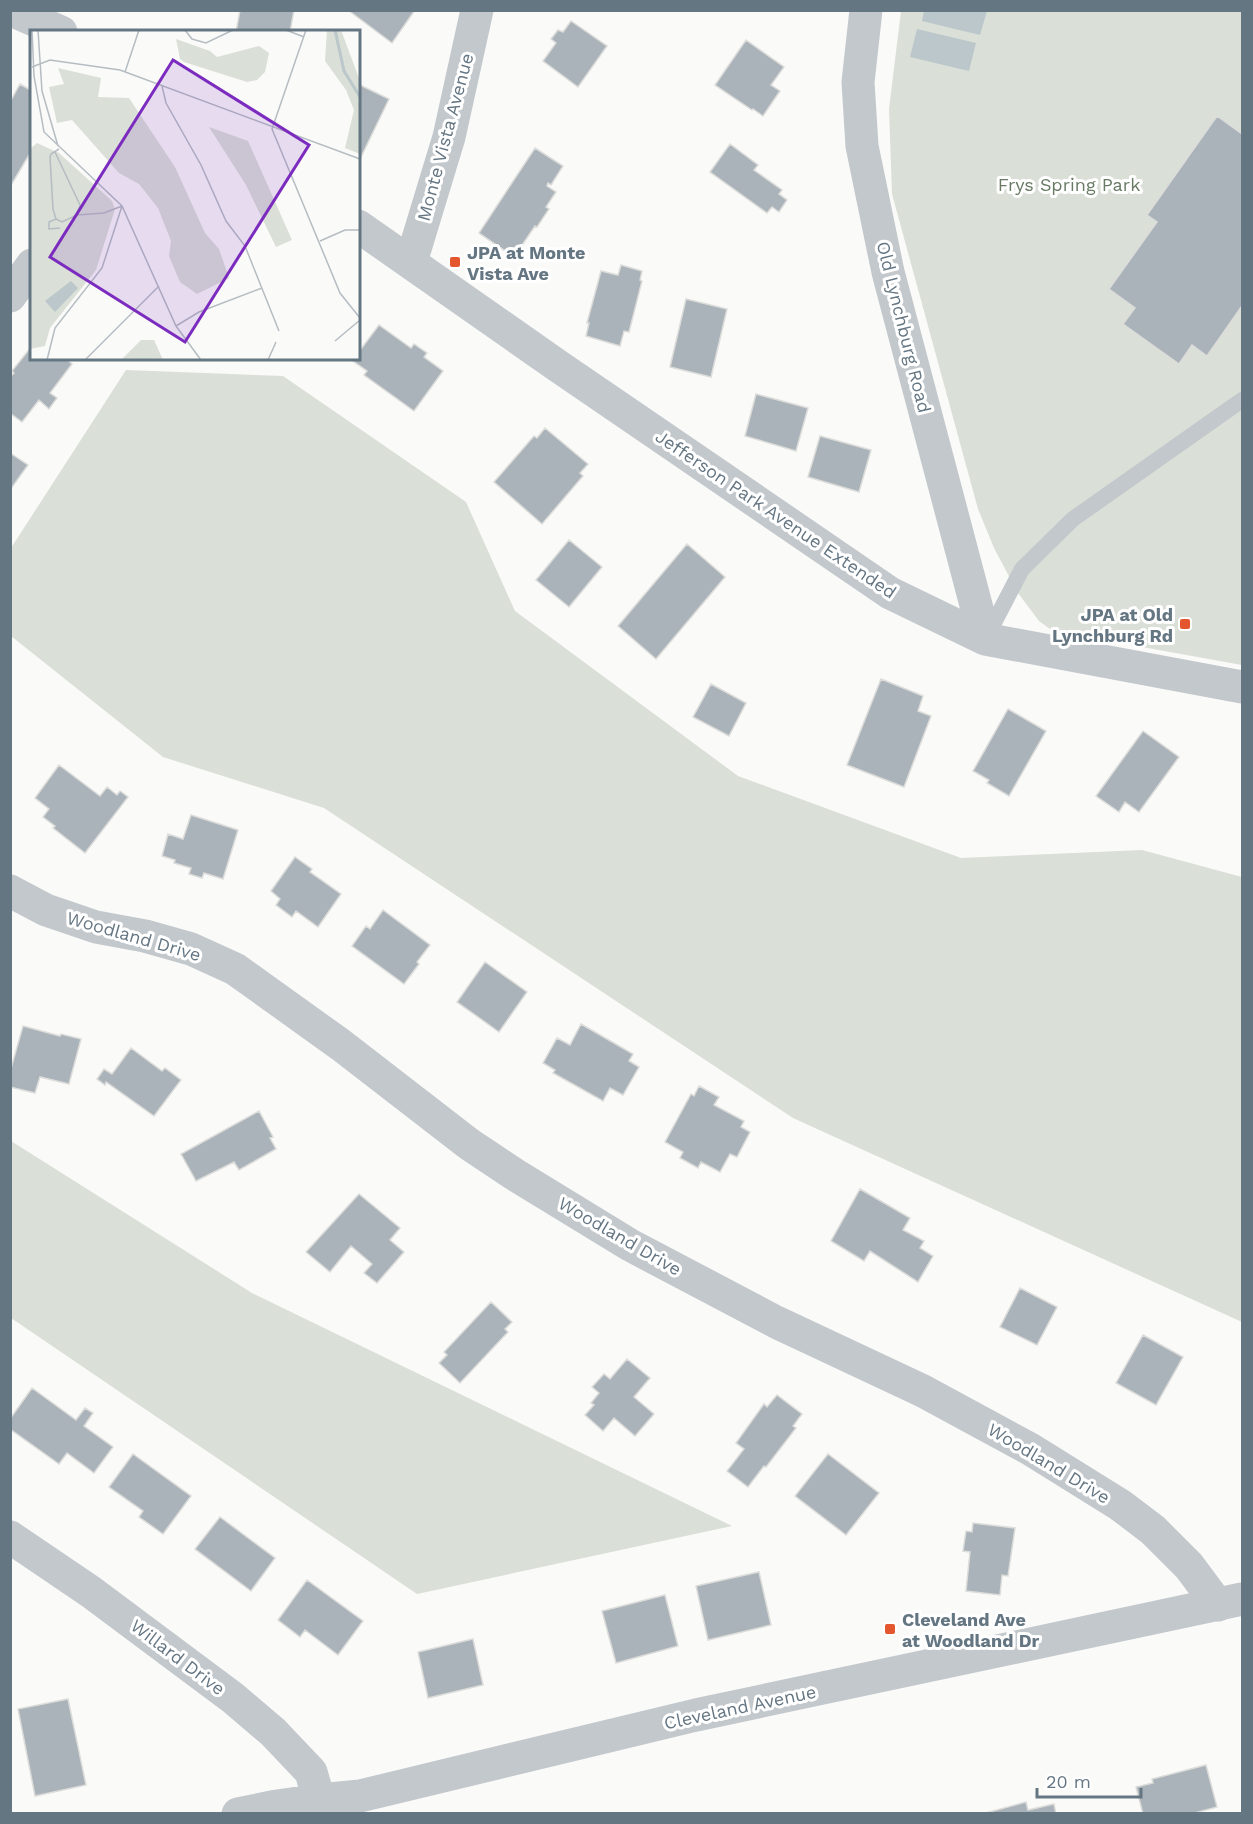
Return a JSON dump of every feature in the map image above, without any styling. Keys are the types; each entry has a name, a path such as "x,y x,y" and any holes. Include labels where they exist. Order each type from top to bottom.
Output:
{"street":[{"path":"11,10 56,30"},
{"name":"Monte Vista Avenue","path":"411,262 449,137 477,10"},
{"name":"Old Lynchburg Road","path":"867,10 858,82 862,146 888,272 985,639"},
{"name":"Jefferson Park Avenue Extended","path":"360,227 890,593 985,639 1242,687"},
{"path":"10,296 30,268"},
{"name":"Woodland Drive","path":"10,891 46,910 96,927 145,936 191,949 235,969 341,1045 470,1144 514,1174 621,1239 776,1322 933,1397 1030,1449 1120,1505 1153,1530 1230,1602"},
{"name":"Willard Drive","path":"10,1537 91,1592 241,1705 273,1732 311,1772 320,1807"},
{"name":"Cleveland Avenue","path":"238,1814 277,1806 320,1807 696,1715 1230,1602"}],"lane":[{"path":"985,639 1022,570 1073,519 1242,400"}],"green space":[{"name":"Frys Spring Park","path":"901,11 1242,11 1242,665 1050,629 1039,621 1018,593 994,548 978,509 892,194 889,109"},
{"path":"126,370 283,376 466,502 515,611 738,776 961,858 1142,850 1242,877 1242,1322 793,1118 324,808 163,757 11,636 11,548"},
{"path":"11,1141 252,1293 732,1526 417,1594 11,1318"}],"shaded area":[{"path":"924,10 987,11 980,35 922,21"},
{"path":"917,29 976,43 969,71 910,57"}],"building":[{"path":"240,10 294,10 290,30 236,30"},
{"path":"348,10 415,10 392,43"},
{"path":"571,21 607,46 578,87 543,61 556,43 551,39 558,30 563,32"},
{"path":"746,40 784,67 771,85 780,91 763,116 715,85"},
{"path":"20,84 30,90 30,153 10,187 10,102"},
{"path":"360,85 389,99 360,157"},
{"path":"1217,116 1242,134 1242,306 1207,356 1192,345 1179,364 1123,324 1135,308 1109,289 1157,222 1147,215"},
{"path":"730,144 758,165 754,170 782,190 779,194 787,200 779,212 772,207 767,213 710,172"},
{"path":"535,148 563,166 551,185 548,183 547,186 556,192 546,207 549,209 514,257 479,233"},
{"path":"621,265 642,271 640,280 642,281 629,332 624,331 620,346 586,336 589,323 587,323 601,271 618,275"},
{"path":"686,299 727,309 711,377 670,367"},
{"path":"379,325 411,348 414,344 427,353 424,357 443,371 414,411 364,375 367,371 353,361 360,360 360,350"},
{"path":"30,348 30,360 68,360 72,364 50,393 57,398 49,409 39,400 22,422 10,413 10,377 14,373 12,371"},
{"path":"756,394 808,408 796,451 745,436"},
{"path":"545,428 588,464 580,473 583,476 542,524 494,482 534,436 537,438"},
{"path":"820,436 871,450 859,492 808,477"},
{"path":"10,453 28,465 10,490"},
{"path":"569,540 602,567 569,607 536,580"},
{"path":"687,544 725,577 656,659 618,626"},
{"path":"881,679 923,696 918,711 931,716 904,787 847,765"},
{"path":"711,684 746,703 729,736 693,717"},
{"path":"1008,709 1046,731 1009,796 987,783 989,780 973,771"},
{"path":"1143,731 1179,757 1139,812 1125,802 1119,812 1096,796"},
{"path":"59,765 100,796 107,787 117,795 120,791 128,797 85,853 53,828 55,826 43,817 49,809 35,798"},
{"path":"191,815 238,830 223,879 204,873 202,878 189,874 191,868 174,863 175,860 162,856 168,834 183,839"},
{"path":"295,857 312,869 310,872 341,894 318,927 296,911 292,917 276,905 280,899 271,891"},
{"path":"383,910 430,945 404,984 352,946 366,926 370,929"},
{"path":"485,962 527,992 499,1032 457,1002"},
{"path":"581,1024 633,1054 629,1061 639,1067 623,1095 610,1088 603,1101 553,1073 555,1070 543,1063 557,1038 570,1045"},
{"path":"23,1026 81,1039 69,1084 40,1077 35,1093 10,1087 10,1072"},
{"path":"131,1048 162,1071 165,1068 181,1080 154,1116 106,1082 105,1085 97,1079 104,1069 112,1074"},
{"path":"699,1086 719,1097 714,1105 744,1121 741,1127 750,1132 737,1157 730,1154 720,1172 701,1162 698,1168 680,1158 683,1152 665,1142 691,1094 694,1096"},
{"path":"259,1111 273,1137 270,1138 276,1149 239,1170 234,1162 196,1181 181,1154"},
{"path":"860,1189 910,1218 903,1230 924,1241 920,1248 933,1256 918,1282 870,1251 864,1261 831,1241"},
{"path":"359,1194 400,1228 390,1240 404,1252 377,1283 364,1273 372,1264 351,1246 330,1272 306,1252"},
{"path":"1020,1288 1057,1307 1037,1345 1000,1327"},
{"path":"491,1302 512,1322 505,1329 508,1332 460,1383 439,1363 447,1355 444,1352"},
{"path":"1143,1335 1183,1357 1156,1405 1116,1383"},
{"path":"627,1359 650,1378 634,1397 654,1414 635,1436 614,1418 603,1431 585,1415 594,1405 591,1403 599,1393 592,1387 604,1374 610,1379"},
{"path":"32,1388 76,1420 85,1408 93,1413 84,1426 113,1447 94,1473 67,1453 59,1464 10,1429 10,1419"},
{"path":"777,1395 802,1414 793,1426 796,1428 748,1487 727,1471 744,1449 736,1443 764,1404 767,1407"},
{"path":"133,1454 191,1496 163,1534 139,1517 143,1511 109,1487"},
{"path":"828,1454 879,1493 846,1535 795,1496"},
{"path":"220,1517 275,1558 251,1591 195,1549"},
{"path":"973,1523 1015,1528 1008,1576 1002,1575 1000,1595 966,1591 970,1552 963,1551 966,1531 972,1532"},
{"path":"759,1572 771,1625 708,1640 696,1586"},
{"path":"307,1580 363,1621 338,1655 305,1630 300,1637 278,1620"},
{"path":"665,1595 678,1646 616,1663 602,1611"},
{"path":"473,1639 483,1685 428,1698 418,1652"},
{"path":"68,1699 86,1785 35,1796 18,1709"},
{"path":"1206,1765 1217,1807 1191,1814 1143,1814 1136,1787 1153,1783 1152,1779"},
{"path":"1026,1802 1028,1810 1054,1804 1056,1814 982,1814"}],"place":[{"name":"JPA at Monte Vista Ave","path":"455,262"},
{"name":"JPA at Old Lynchburg Rd","path":"1185,624"},
{"name":"Cleveland Ave at Woodland Dr","path":"890,1629"}]}
